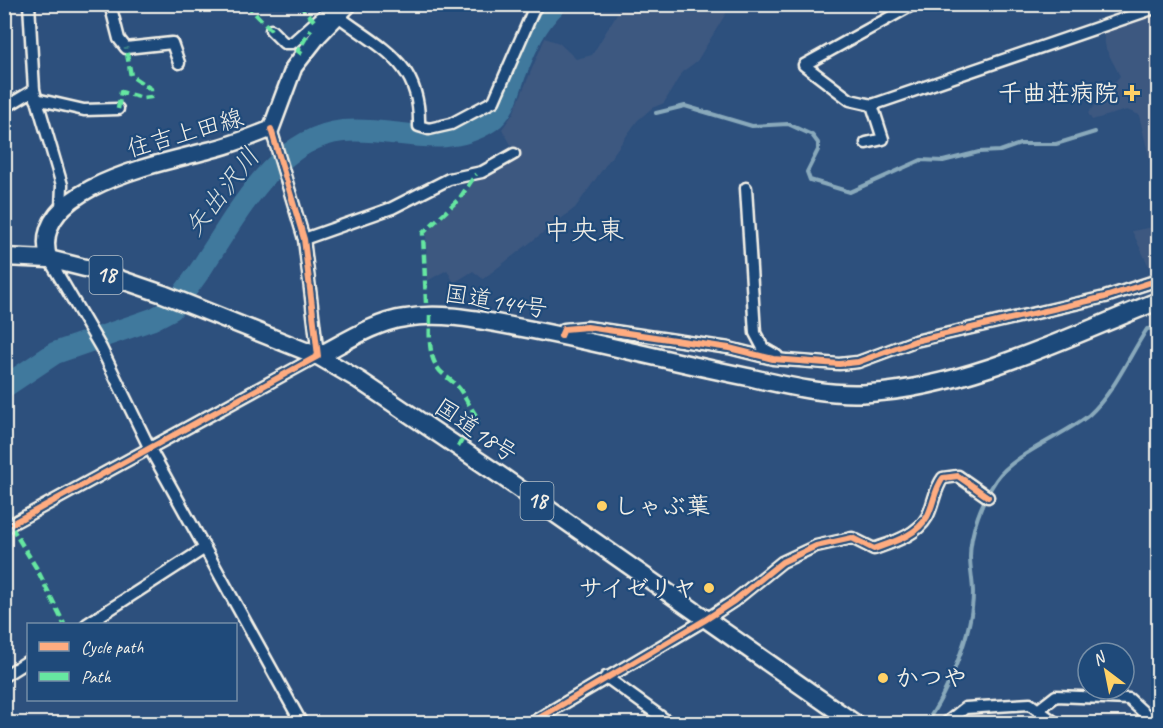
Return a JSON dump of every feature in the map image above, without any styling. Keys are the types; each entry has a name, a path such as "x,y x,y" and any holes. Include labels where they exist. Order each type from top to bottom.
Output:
{"highway":[{"name":"18","path":"4,257 49,259"},
{"name":"国道18号","path":"49,259 93,270 163,294 318,356 359,380 495,472 856,723"},
{"name":"国道144号","path":"318,356 381,325 423,315 456,316 561,336 665,361 818,392 869,393 923,386 981,370 1158,301"}],"main road":[{"name":"住吉上田線","path":"49,259 45,244 48,227 61,209 84,193 114,177 242,141 272,129 294,67 334,15 349,4"}],"street":[{"path":"29,4 35,94 62,186 61,209"},
{"path":"110,4 119,39 126,48 172,44 179,63"},
{"path":"334,15 402,64 414,84 419,110 419,126 429,129 451,124 494,101 532,11 538,4"},
{"path":"914,4 804,65 850,100 872,105 1158,7"},
{"path":"303,34 334,15"},
{"path":"271,30 288,44 334,15"},
{"path":"4,108 35,94 84,110 118,109"},
{"path":"866,143 883,139 872,105"},
{"path":"4,528 318,356 304,240 272,129"},
{"path":"304,240 392,208 449,179 482,172 514,154"},
{"path":"746,188 755,333 763,348 782,360"},
{"path":"49,259 102,348 150,449 302,723"},
{"path":"561,336 564,329 587,327 729,348 782,360 839,364 858,362 915,341 1106,297 1158,280"},
{"path":"529,723 705,620 734,601 782,562 816,546 852,538 874,549 898,540 917,529 927,517 936,488 943,478 958,476 988,497"},
{"path":"89,623 206,548"},
{"path":"4,676 27,662"},
{"path":"606,678 670,723"},
{"path":"1038,710 1056,696 1129,699 1156,723"},
{"path":"945,723 965,708 1030,705 1057,723"}],"shaded area":[{"path":"622,5 731,5 697,61 682,72 664,103 652,108 637,121 575,208 483,279 473,271 454,283 447,270 427,281 426,233 461,199 477,177 517,155 502,129 513,114 545,38 559,43 576,59 592,55"},
{"name":"千曲荘病院","path":"1158,12 1158,194 1139,115 1127,110 1092,120 1088,113 1120,76 1106,49 1103,31"},
{"path":"1158,226 1158,273 1153,275 1132,231"}],"waterway":[{"name":"矢出沢川","path":"4,387 55,353 153,319 172,309 246,200 279,162 298,147 320,137 343,131 362,130 418,136 455,135 473,130 490,121 503,106 531,37 542,19 556,4"},
{"path":"656,113 685,106 752,126 788,124 812,135 818,143 818,150 807,172 810,180 850,192 921,160 943,161 979,152 1000,151 1020,144 1056,144 1095,132"},
{"path":"925,724 942,696 964,643 972,608 970,557 972,537 991,488 1014,462 1089,415 1114,385 1147,329 1158,328"}],"marked path":[{"path":"246,4 271,30"},
{"path":"299,4 315,22"},
{"path":"302,54 298,51 311,29"},
{"path":"118,109 121,92 143,98 151,97 151,89 131,76 126,48"},
{"path":"426,303 423,233 460,198 476,174"},
{"path":"430,315 430,344 433,359 440,371 459,388 479,420 468,429 458,447"},
{"path":"4,515 37,569 64,623"}],"cycle path":[{"path":"4,528 318,356 304,239 271,129"},
{"path":"561,336 564,329 587,327 729,348 773,359 839,364 858,362 915,341 1105,297 1158,280"},
{"path":"529,724 705,620 734,601 782,562 816,546 852,538 874,549 910,534 927,517 943,478 958,476 988,497"}],"place":[{"name":"千曲荘病院","path":"1132,93"},
{"name":"しゃぶ葉","path":"602,506"},
{"name":"サイゼリヤ","path":"709,588"},
{"name":"かつや","path":"883,678"}],"district":[{"name":"中央東","path":"584,230"}]}
